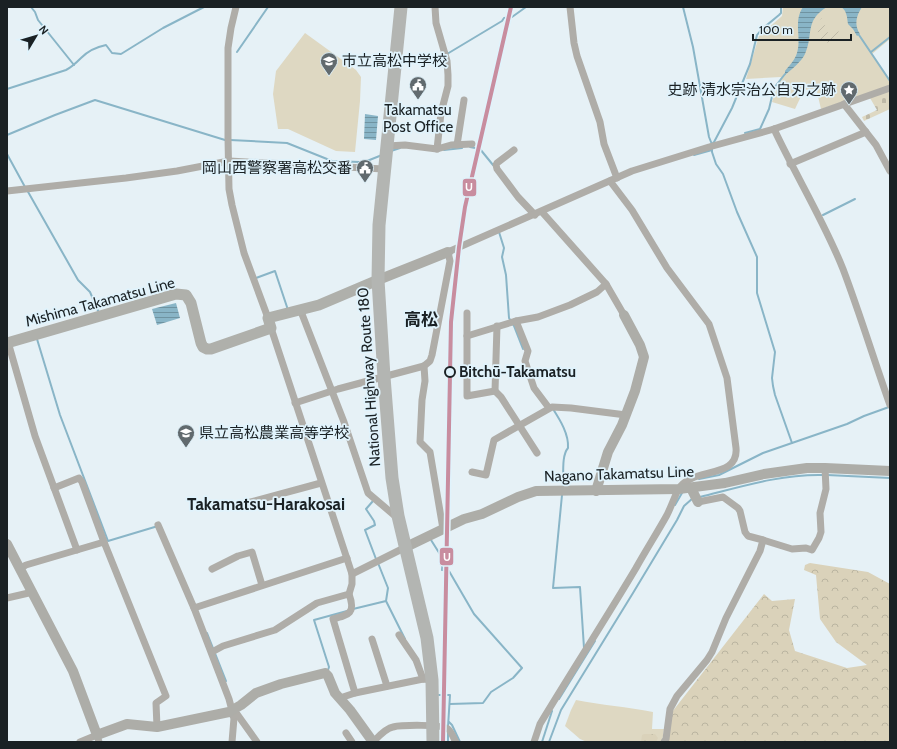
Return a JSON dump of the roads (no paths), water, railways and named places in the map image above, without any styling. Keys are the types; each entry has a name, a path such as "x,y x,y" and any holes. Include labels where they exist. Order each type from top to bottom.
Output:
{"highway":[{"name":"National Highway Route 180","path":"402,7 379,225 378,280 392,478 398,516 426,638 428,679 434,726 433,742"}],"main road":[{"path":"378,280 448,252"},
{"name":"Mishima Takamatsu Line","path":"8,342 176,294 186,295 189,298 201,343 207,350 300,310 319,305 378,280"},
{"path":"596,491 608,452 626,415 635,391 644,357 640,345 624,315"},
{"name":"Nagano Takamatsu Line","path":"406,547 464,519 488,511 530,492 544,490 596,491 679,489 695,496 725,483 793,470 826,472 890,471"},
{"path":"7,544 22,567 73,671 99,736 126,724 157,728 234,711 253,695 266,689 325,673 328,676 335,693 350,710 373,742"}],"street":[{"path":"236,7 228,48 229,189 244,253 270,323 321,483 352,574 352,584 349,594 352,603 351,610 346,616 333,619 355,693"},
{"path":"434,148 448,86 445,55 436,24 435,7"},
{"path":"534,742 540,724 664,521 679,489 688,479 718,470 733,462 736,458 727,378 708,324 667,268 632,210 612,181 600,122 577,56 570,7"},
{"path":"296,403 338,389 424,366 430,361 450,261 448,252 467,242 535,214 543,213 637,169 774,129 890,88"},
{"path":"457,145 464,100"},
{"path":"844,104 876,144 890,171"},
{"path":"774,129 790,164 827,234 842,269 890,405"},
{"path":"790,164 866,132"},
{"path":"387,151 405,145 434,148 472,144"},
{"path":"514,150 497,163 497,169 514,192 535,214"},
{"path":"7,191 170,172 229,161 384,169"},
{"path":"543,213 606,284 624,315"},
{"path":"467,336 497,326 538,317 570,305 597,292 606,284"},
{"path":"300,310 332,392 368,493 394,515 398,516"},
{"path":"467,313 467,396 495,391"},
{"path":"513,322 528,351 524,361 534,388 551,408"},
{"path":"497,326 495,391 501,397 537,453"},
{"path":"8,342 35,436 77,550"},
{"path":"424,366 425,381 422,400 420,442 430,452 443,529"},
{"path":"472,472 486,475 494,440 551,408 570,408 626,415"},
{"path":"695,496 723,496 740,511 745,532 748,536 792,549 806,548 812,550 820,538 820,513 826,489 826,472"},
{"path":"54,488 79,478 82,482 104,542 166,696 156,703 157,728"},
{"path":"243,504 321,483"},
{"path":"159,526 196,607 214,651 234,711 232,742"},
{"path":"664,742 666,738 670,708 677,696 712,652 726,618 760,551 762,540"},
{"path":"22,567 104,542"},
{"path":"352,574 406,547"},
{"path":"212,569 238,556 252,552 262,585"},
{"path":"196,607 347,558"},
{"path":"7,598 34,592"},
{"path":"214,651 223,646 275,630 317,603 349,594"},
{"path":"340,698 387,686 428,679 400,635"},
{"path":"372,639 387,686"},
{"path":"234,711 257,742"},
{"path":"373,742 392,727 443,726 449,729 456,742"},
{"path":"346,733 352,742"},
{"path":"80,742 99,736"}],"water":[{"path":"803,7 827,7 815,17 812,23 808,47 805,54 785,75 785,71 797,53 799,41 798,24 800,12"},
{"path":"841,7 862,7 856,20 860,34 857,36 848,24 846,12"},
{"path":"365,114 378,116 376,140 364,139"},
{"path":"176,303 180,318 157,325 152,309"}],"waterway":[{"path":"31,7 38,20 74,65"},
{"path":"7,89 66,70 74,65 86,53 99,47 106,45 112,53 121,54 163,28 204,7"},
{"path":"237,52 268,7"},
{"path":"447,54 502,21 504,18 512,17 526,7"},
{"path":"683,7 693,47 709,137 712,143"},
{"path":"713,144 732,108 750,64 757,35 781,13 781,7"},
{"path":"859,35 890,81"},
{"path":"871,52 890,37"},
{"path":"745,133 760,129 769,109 774,88 785,74"},
{"path":"7,135 95,100 225,140"},
{"path":"230,140 287,143 332,161 360,162 382,155"},
{"path":"470,147 480,149 493,165"},
{"path":"391,151 400,148"},
{"path":"444,150 462,148"},
{"path":"712,148 716,164 723,174 737,212 757,257 757,293 775,352 772,378 773,386 792,443"},
{"path":"694,155 712,150"},
{"path":"7,154 25,187"},
{"path":"27,190 78,280 90,292 99,313"},
{"path":"823,215 855,199"},
{"path":"499,232 504,248 502,257 506,275 509,318 514,326 523,349"},
{"path":"256,278 275,271 288,310"},
{"path":"37,339 60,415 108,541 158,526"},
{"path":"699,479 719,475 763,453 847,424 889,407"},
{"path":"553,409 564,427 568,443 568,448 564,456 563,487"},
{"path":"700,497 745,485 776,479 807,475 823,475"},
{"path":"827,475 890,478"},
{"path":"675,505 682,493"},
{"path":"562,495 553,588 580,587 584,648"},
{"path":"549,742 561,710 633,593 684,506 693,498"},
{"path":"373,501 366,509 375,525 365,530 376,559"},
{"path":"431,540 443,559 443,570"},
{"path":"378,563 388,588 386,601 405,639"},
{"path":"449,571 474,614 522,668 513,678 491,692 483,703 450,704"},
{"path":"353,609 386,601"},
{"path":"328,670 329,667 314,620 347,611"},
{"path":"207,633 226,681"},
{"path":"559,699 595,641"},
{"path":"439,695 450,695 448,727"},
{"path":"542,742 552,711"},
{"path":"449,722 460,742"},
{"path":"448,732 448,742"}],"place":[{"name":"市立高松中学校","path":"329,76"},
{"name":"Takamatsu Post Office","path":"418,100"},
{"name":"史跡 清水宗治公自刃之跡","path":"849,105"},
{"name":"岡山西警察署高松交番","path":"365,183"},
{"name":"Bitchū-Takamatsu","path":"450,372"},
{"name":"県立高松農業高等学校","path":"186,448"}],"district":[{"name":"高松","path":"421,319"},
{"name":"Takamatsu-Harakosai","path":"266,504"}]}
